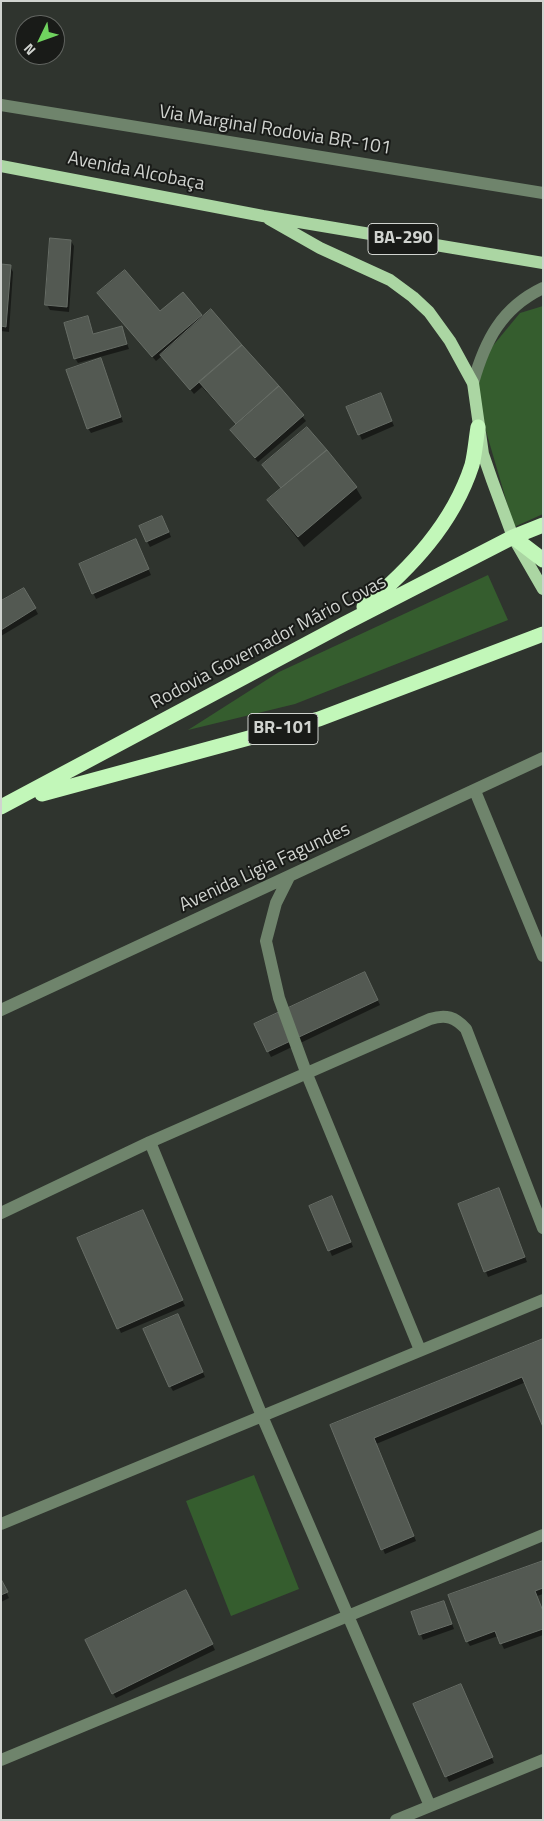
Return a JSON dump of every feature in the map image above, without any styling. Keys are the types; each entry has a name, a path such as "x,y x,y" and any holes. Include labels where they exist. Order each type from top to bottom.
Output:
{"highway":[{"path":"344,624 395,581 441,528 459,497 472,464 478,427"},
{"name":"Rodovia Governador Mário Covas","path":"17,801 344,624 513,538 543,526"},
{"path":"513,538 543,560"},
{"name":"Rodovia Governador Mário Covas","path":"1,807 17,801 319,719 543,634"}],"main road":[{"name":"Avenida Alcobaça","path":"1,166 263,216 543,263"},
{"name":"Avenida Alcobaça","path":"263,216 320,248 390,280 429,312 450,342 473,382 483,454 513,538 543,589"}],"street":[{"name":"Via Marginal Rodovia BR-101","path":"1,105 543,193"},
{"path":"473,382 481,356 492,332 520,302 543,288"},
{"name":"Avenida Ligia Fagundes","path":"1,1010 543,758"},
{"path":"475,791 543,956"},
{"path":"289,877 276,903 266,941 278,998 306,1072 420,1350"},
{"path":"1,1212 306,1072 438,1017 448,1016 460,1022 466,1029 543,1228"},
{"path":"150,1142 262,1416 430,1806"},
{"path":"1,1524 543,1300"},
{"path":"1,1760 543,1534"},
{"path":"396,1820 543,1760"}],"green space":[{"path":"543,306 543,514 514,527 483,421 478,382 491,348 520,313"},
{"path":"488,575 508,620 295,704 188,730 279,672"},
{"path":"254,1475 299,1589 231,1616 186,1501"}],"building":[{"path":"50,238 71,240 67,307 45,305"},
{"path":"1,264 11,265 6,327 1,326"},
{"path":"125,270 160,311 183,292 202,315 152,357 97,293"},
{"path":"211,309 242,345 190,390 160,355"},
{"path":"88,316 93,334 122,326 127,344 74,359 64,323"},
{"path":"242,345 279,386 236,424 199,382"},
{"path":"101,358 121,417 87,429 66,370"},
{"path":"279,386 304,415 255,458 230,430"},
{"path":"381,393 392,421 358,435 346,407"},
{"path":"307,427 327,450 281,488 262,465"},
{"path":"327,450 357,487 298,537 267,500"},
{"path":"162,516 169,532 146,542 139,526"},
{"path":"136,539 149,569 92,594 79,564"},
{"path":"24,588 36,608 1,630 1,601"},
{"path":"365,972 378,1000 267,1052 254,1024"},
{"path":"499,1188 525,1257 484,1272 458,1204"},
{"path":"332,1196 351,1242 328,1251 309,1206"},
{"path":"143,1210 183,1300 117,1329 77,1238"},
{"path":"178,1314 203,1372 169,1387 143,1329"},
{"path":"543,1339 543,1427 522,1377 374,1438 414,1536 381,1550 330,1425"},
{"path":"543,1561 543,1588 535,1591 543,1611 543,1629 500,1644 495,1631 466,1642 448,1595"},
{"path":"1,1579 8,1592 1,1595"},
{"path":"186,1590 213,1644 112,1694 85,1640"},
{"path":"444,1601 452,1624 419,1635 411,1612"},
{"path":"461,1684 493,1757 445,1777 413,1704"}]}
